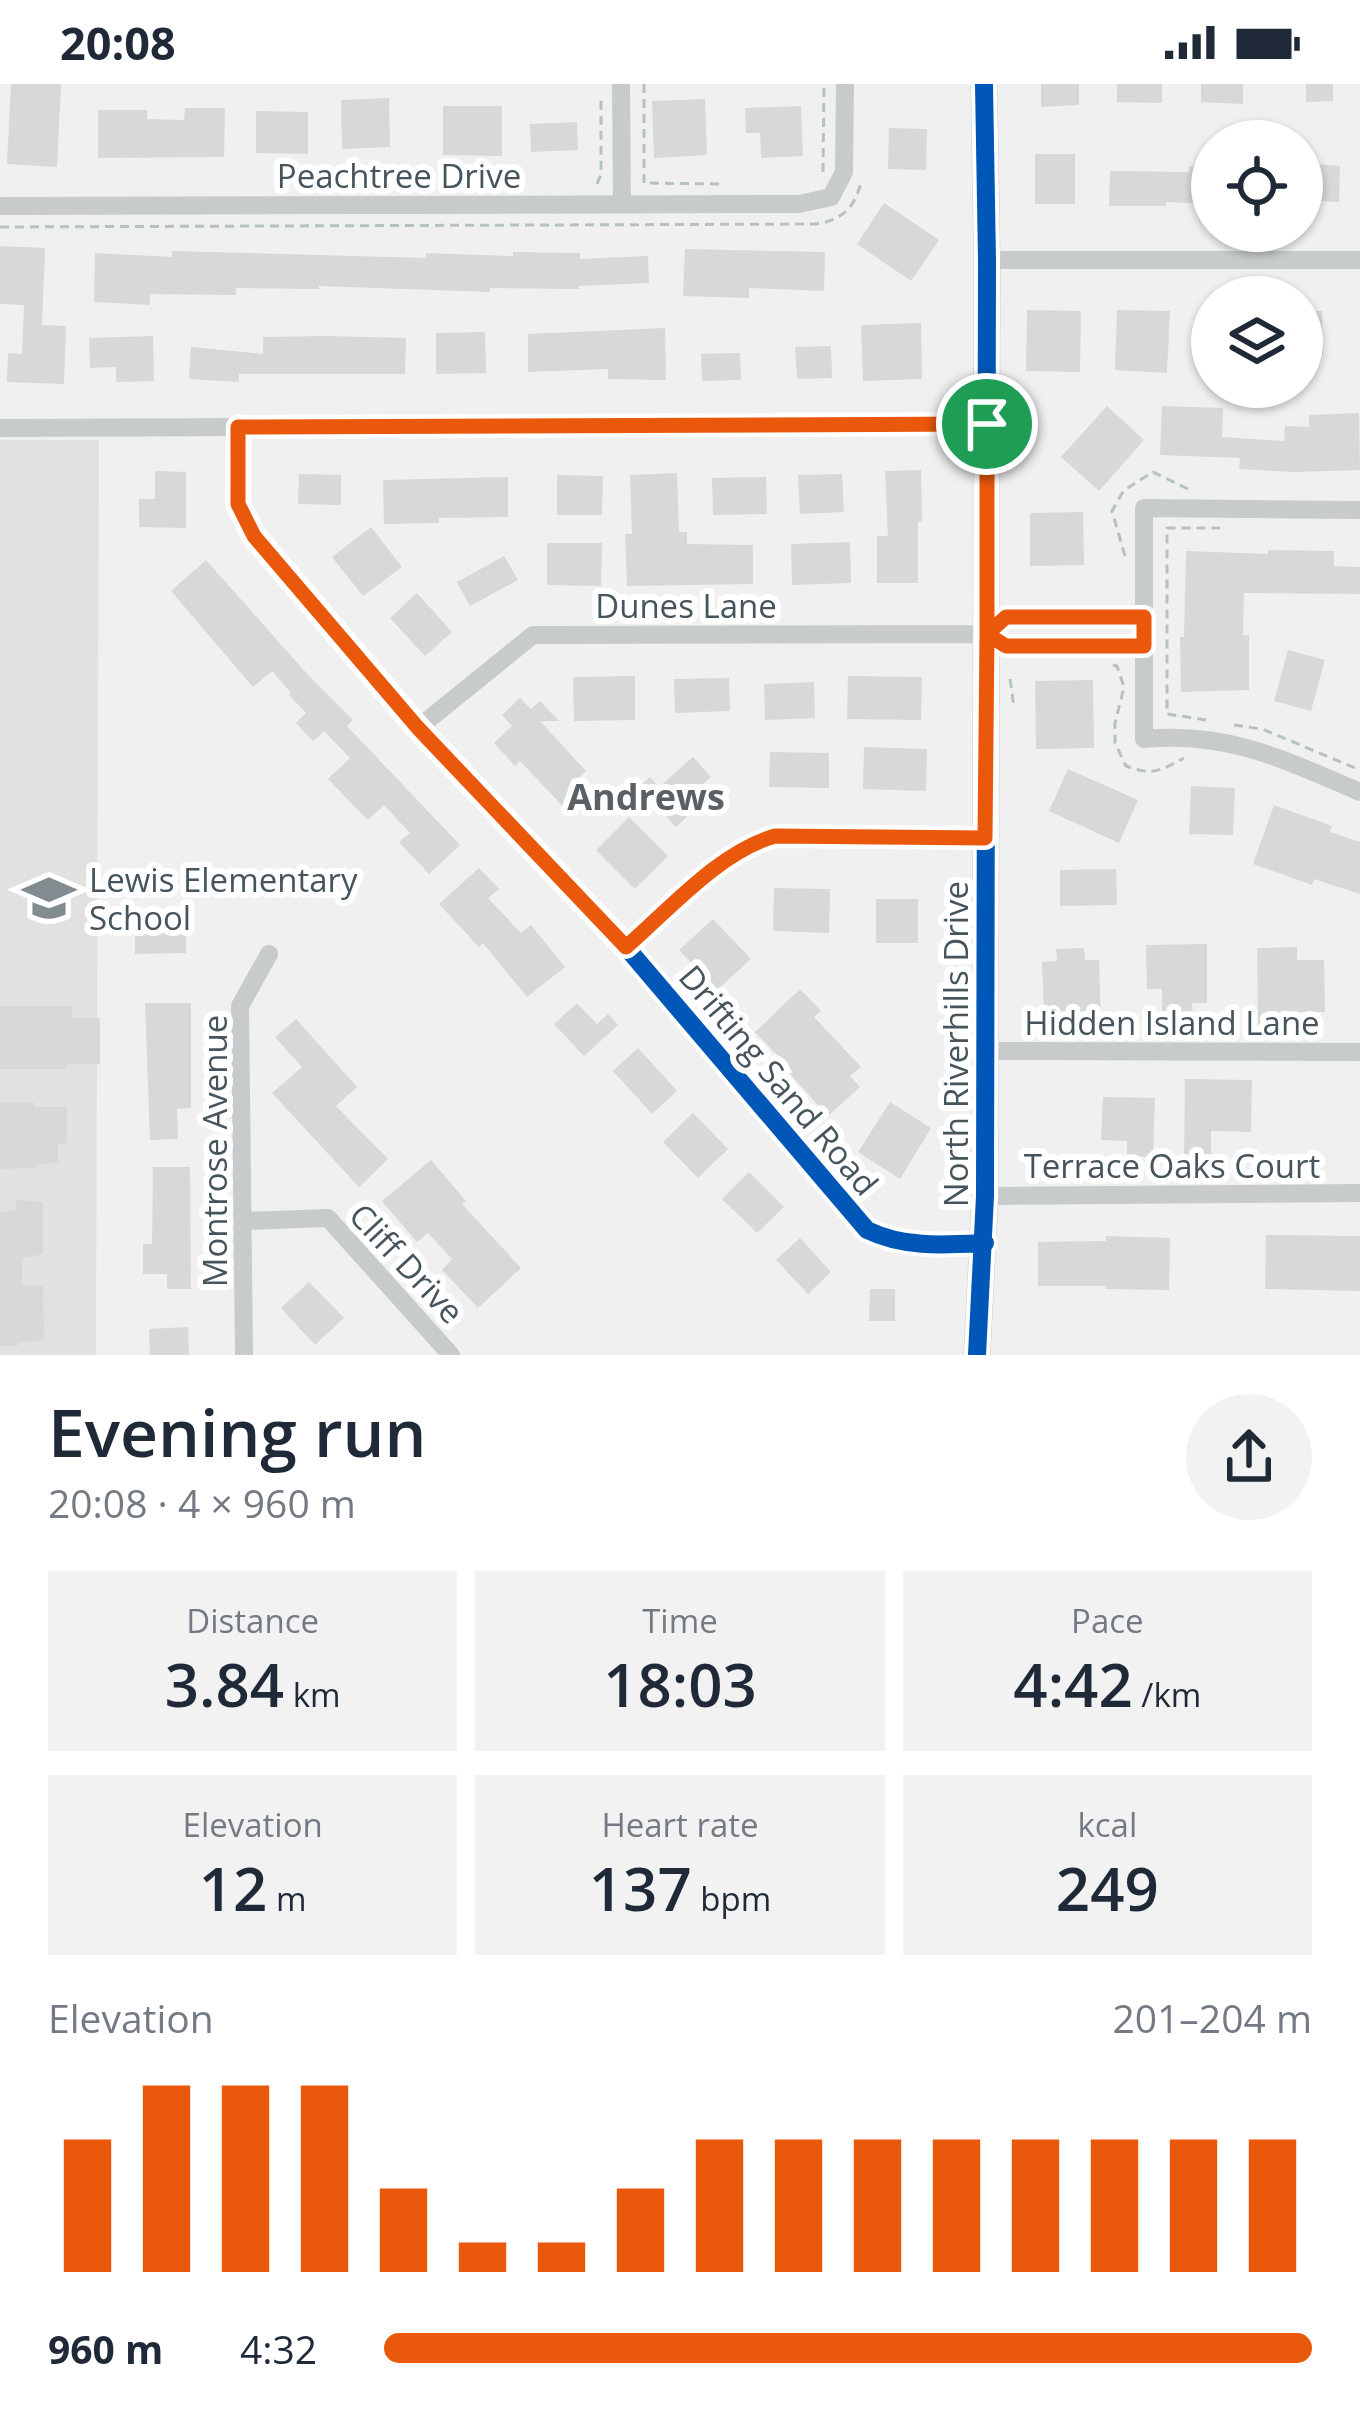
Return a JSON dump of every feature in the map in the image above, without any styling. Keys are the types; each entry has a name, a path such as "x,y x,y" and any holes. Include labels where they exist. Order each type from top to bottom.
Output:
{"street":[{"path":"621,84 622,204"},
{"name":"Peachtree Drive","path":"0,206 799,204 831,197 844,172 845,84"},
{"name":"North Riverhills Drive","path":"977,1355 986,1196 984,84"},
{"path":"987,260 1360,260"},
{"path":"0,428 987,424"},
{"name":"Drifting Sand Road","path":"238,427 238,504 254,536 418,728 626,947 867,1229 890,1240 985,1243"},
{"path":"1360,510 1144,508 1144,739 1214,739 1271,754 1360,791"},
{"name":"Dunes Lane","path":"987,634 1006,617 1144,617"},
{"name":"Dunes Lane","path":"418,728 532,635 987,634 1006,646 1144,646"},
{"path":"626,947 751,843 775,836 985,838"},
{"name":"Montrose Avenue","path":"244,1355 240,1006 269,954"},
{"name":"Hidden Island Lane","path":"985,1051 1360,1052"},
{"name":"Terrace Oaks Court","path":"986,1196 1360,1193"},
{"name":"Cliff Drive","path":"244,1221 328,1218 452,1355"}],"path":[{"path":"597,186 602,84"},
{"path":"644,84 644,184 736,185"},
{"path":"817,181 824,170 824,84"},
{"path":"1126,562 1112,511 1124,490 1153,472 1190,490"},
{"path":"1167,529 1167,714 1205,720"},
{"path":"1224,723 1278,735 1360,770"}],"shaded area":[{"name":"Lewis Elementary School","path":"0,440 99,440 96,1355 0,1355"}],"building":[{"path":"11,84 61,84 57,167 7,164"},
{"path":"1041,84 1079,84 1079,105 1041,107"},
{"path":"1117,84 1162,84 1162,103 1117,102"},
{"path":"1201,84 1243,84 1243,104 1201,102"},
{"path":"1306,84 1333,84 1333,101 1306,102"},
{"path":"389,98 390,147 342,149 341,100"},
{"path":"705,99 707,155 654,158 652,101"},
{"path":"443,106 502,106 502,156 443,155"},
{"path":"801,106 803,156 761,158 760,133 746,133 745,108"},
{"path":"185,108 225,108 224,157 98,158 98,110 147,110 147,119 184,120"},
{"path":"256,111 308,112 308,154 256,153"},
{"path":"577,122 578,150 531,152 530,124"},
{"path":"889,128 927,129 926,170 888,169"},
{"path":"1035,154 1075,154 1075,204 1035,204"},
{"path":"1323,165 1340,166 1339,202 1323,201"},
{"path":"1191,166 1191,203 1109,206 1110,171 1189,172"},
{"path":"884,203 939,240 911,281 857,244"},
{"path":"0,246 45,248 42,325 66,326 64,384 7,382 8,353 22,354 24,305 0,304"},
{"path":"685,249 825,252 824,291 749,288 749,298 683,296"},
{"path":"172,251 426,258 426,253 513,256 513,252 580,253 580,259 648,256 649,283 579,289 490,288 490,292 236,288 236,295 150,294 150,305 94,302 95,253 172,257"},
{"path":"1027,310 1081,311 1080,372 1026,371"},
{"path":"1117,310 1170,311 1167,373 1115,370"},
{"path":"921,323 922,379 863,381 861,325"},
{"path":"665,328 666,380 608,379 608,369 528,372 528,334"},
{"path":"485,332 486,373 436,374 436,333"},
{"path":"153,336 154,381 116,382 116,367 90,368 89,338"},
{"path":"263,337 406,338 405,374 239,374 239,382 189,379 191,347 263,354"},
{"path":"831,346 832,378 797,379 795,347"},
{"path":"740,353 741,380 702,381 701,354"},
{"path":"1107,406 1144,440 1099,491 1061,457"},
{"path":"1162,406 1223,408 1222,437 1284,441 1285,426 1309,427 1309,415 1359,413 1360,470 1239,469 1240,458 1160,455"},
{"path":"921,470 918,583 877,583 877,536 888,536 885,471"},
{"path":"155,471 186,472 186,528 139,527 139,499 155,499"},
{"path":"677,473 679,532 687,532 687,544 753,545 753,584 627,586 630,475"},
{"path":"299,474 341,475 341,505 298,504"},
{"path":"842,474 844,512 800,514 798,475"},
{"path":"557,475 603,476 602,515 557,515"},
{"path":"508,477 508,517 384,524 383,480"},
{"path":"766,477 767,514 713,515 712,478"},
{"path":"1083,512 1084,565 1030,566 1030,513"},
{"path":"371,527 402,567 363,596 332,557"},
{"path":"850,542 851,583 792,585 791,544"},
{"path":"547,543 602,543 601,586 547,585"},
{"path":"1268,550 1334,551 1334,566 1360,567 1360,594 1244,593 1249,690 1181,692 1186,551 1268,554"},
{"path":"504,556 518,580 470,606 457,582"},
{"path":"206,560 353,720 347,726 460,845 429,874 399,842 410,833 384,805 368,820 328,779 350,758 324,731 313,741 296,723 306,713 272,671 253,687 171,591"},
{"path":"417,593 452,632 425,656 390,618"},
{"path":"1288,650 1325,660 1311,711 1274,701"},
{"path":"635,676 635,720 574,721 573,677"},
{"path":"848,676 922,677 921,720 847,719"},
{"path":"729,678 730,711 675,713 674,679"},
{"path":"1093,680 1094,748 1036,749 1035,681"},
{"path":"814,682 815,718 765,720 764,684"},
{"path":"520,698 531,709 540,701 559,721 540,721 586,771 576,780 594,799 573,817 520,761 515,766 494,743 512,726 502,715"},
{"path":"864,747 927,749 926,791 863,789"},
{"path":"770,752 829,753 829,788 769,787"},
{"path":"693,757 711,777 677,807 687,817 676,827 639,787 650,777 659,787"},
{"path":"1068,769 1138,800 1119,843 1049,811"},
{"path":"1191,786 1235,788 1233,835 1189,834"},
{"path":"1274,805 1332,826 1330,832 1360,842 1360,894 1314,879 1312,885 1253,864"},
{"path":"629,817 668,856 635,889 596,850"},
{"path":"479,868 499,889 488,898 521,933 531,925 565,967 527,997 483,943 479,947 439,904"},
{"path":"1116,869 1117,905 1060,906 1060,870"},
{"path":"774,888 830,889 829,933 773,931"},
{"path":"876,899 918,899 918,943 876,943"},
{"path":"713,919 751,959 717,990 679,950"},
{"path":"186,922 186,953 135,954 135,923"},
{"path":"1207,944 1207,1003 1192,1003 1193,1018 1162,1018 1162,989 1147,989 1146,945"},
{"path":"1297,947 1297,960 1324,960 1325,1012 1284,1012 1285,1025 1258,1025 1257,948"},
{"path":"1084,948 1085,960 1099,960 1101,1023 1073,1024 1072,1012 1044,1013 1042,962 1057,961 1056,949"},
{"path":"800,989 821,1011 814,1017 861,1067 850,1076 860,1087 828,1116 755,1032"},
{"path":"145,1003 191,1003 191,1108 177,1109 178,1139 150,1140"},
{"path":"577,1003 597,1024 608,1014 618,1025 584,1056 554,1024"},
{"path":"0,1006 72,1006 72,1018 100,1018 100,1064 0,1069"},
{"path":"296,1019 357,1087 336,1106 388,1159 359,1187 272,1093 302,1067 275,1037"},
{"path":"638,1048 677,1091 652,1114 613,1071"},
{"path":"1185,1079 1252,1080 1251,1132 1211,1131 1211,1157 1184,1157"},
{"path":"1103,1097 1155,1098 1153,1157 1127,1156 1127,1141 1101,1140"},
{"path":"34,1102 34,1107 67,1107 67,1143 58,1144 58,1163 0,1169 0,1103"},
{"path":"890,1102 931,1128 900,1179 858,1152"},
{"path":"693,1113 728,1149 698,1178 663,1142"},
{"path":"431,1160 466,1201 462,1204 521,1268 478,1308 442,1270 452,1259 428,1233 417,1242 382,1201"},
{"path":"153,1167 190,1167 191,1289 167,1289 167,1274 143,1274 143,1244 152,1244"},
{"path":"749,1172 784,1207 757,1233 722,1199"},
{"path":"16,1200 43,1202 43,1254 22,1258 22,1285 43,1286 44,1340 0,1346 0,1212 16,1210"},
{"path":"1266,1235 1360,1236 1360,1291 1265,1289"},
{"path":"1106,1236 1170,1238 1169,1290 1038,1286 1038,1242 1106,1241"},
{"path":"800,1238 831,1272 808,1294 776,1260"},
{"path":"309,1282 344,1318 315,1345 281,1308"},
{"path":"870,1289 895,1289 895,1321 869,1321"},
{"path":"188,1327 189,1355 150,1355 149,1329"}],"cycle path":[{"path":"977,1355 985,1196 984,84"},
{"path":"239,427 238,504 254,536 418,728 626,947 867,1230 910,1243 985,1243"}],"place":[{"name":"Lewis Elementary School","path":"49,898"}],"district":[{"name":"Andrews","path":"646,796"}],"route":[{"path":"987,424 238,427 238,504 254,536 418,728 626,947 751,843 775,836 985,838 987,634 1006,646 1144,646 1144,617 1006,617 987,634 987,424"}]}
